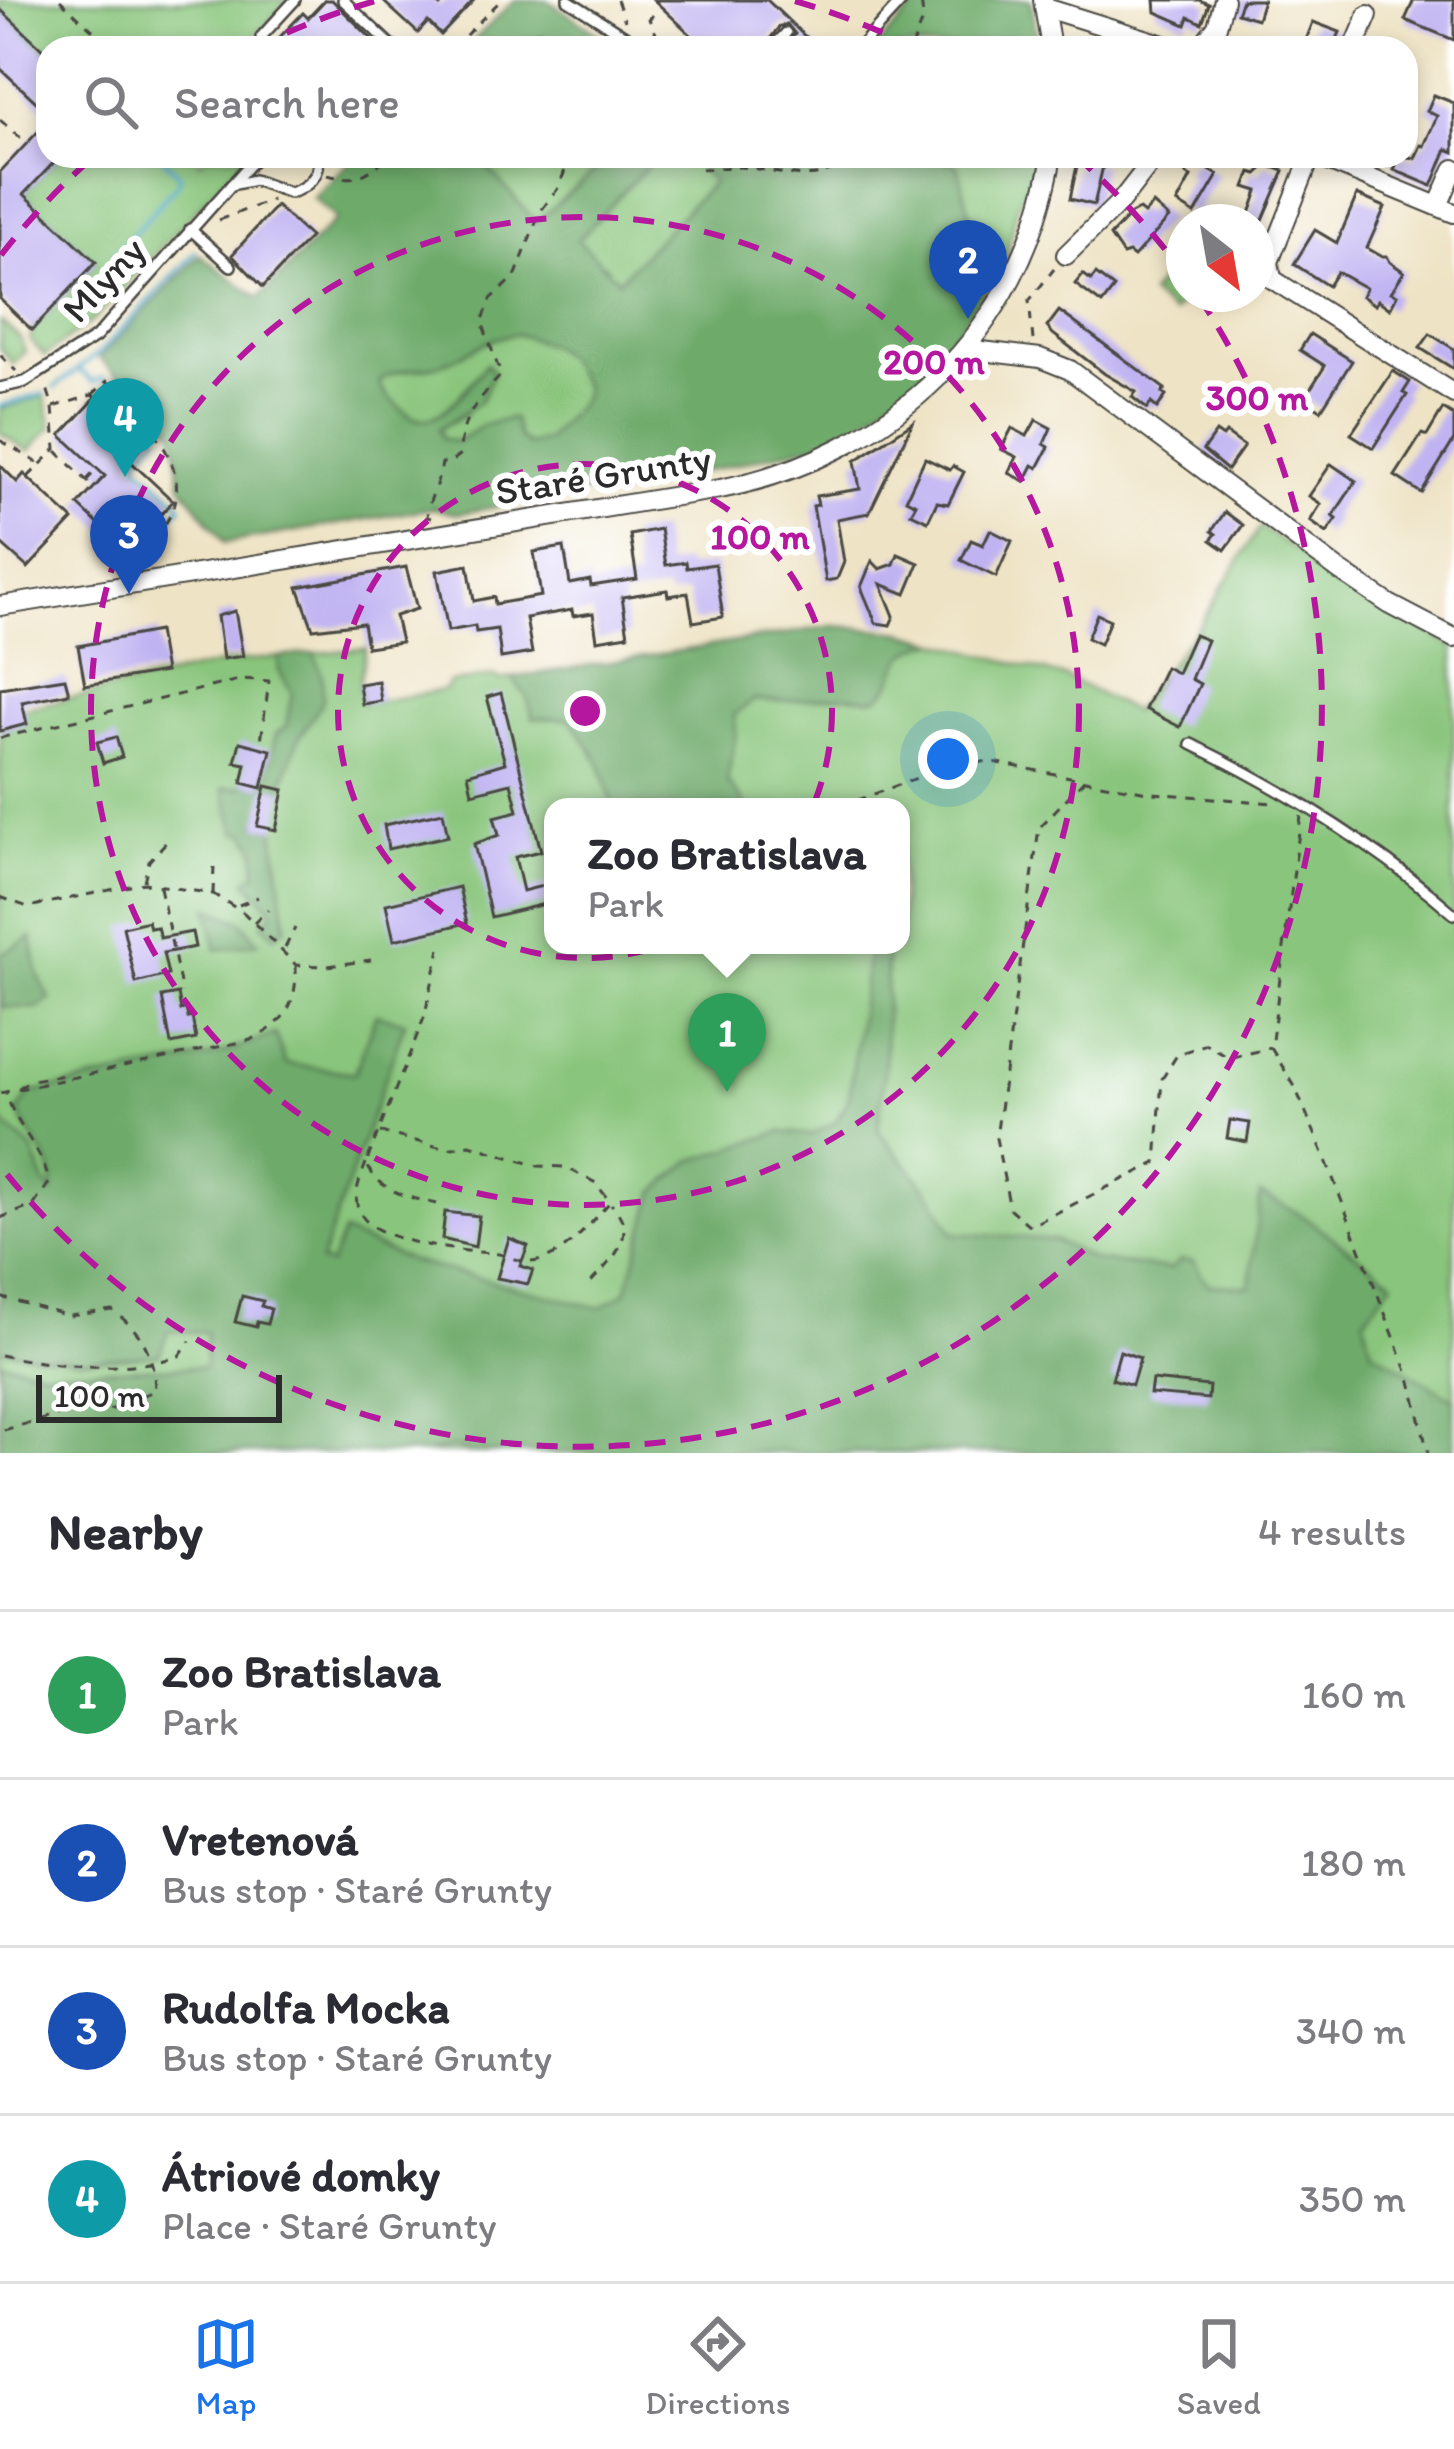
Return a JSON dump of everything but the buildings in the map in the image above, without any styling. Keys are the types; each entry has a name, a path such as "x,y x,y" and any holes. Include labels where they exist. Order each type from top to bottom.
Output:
{"street":[{"path":"1209,36 1224,0"},
{"path":"1049,36 1044,4 1139,36"},
{"path":"1359,36 1368,15"},
{"name":"Staré Grunty","path":"0,606 754,482 812,463 874,431 935,382 965,349 1002,296 1026,246 1049,168"},
{"path":"1066,255 1121,201 1147,168"},
{"path":"1308,168 1269,262 1272,279 1454,394"},
{"path":"1343,168 1446,210 1454,169"},
{"path":"965,349 1040,358 1070,370 1340,571 1389,604 1454,638"}],"lane":[{"path":"262,36 296,0"},
{"path":"343,0 381,36"},
{"path":"568,0 625,36"},
{"path":"870,36 903,0"},
{"path":"783,36 786,33"},
{"name":"Mlyny","path":"0,388 25,382 96,337 245,168"},
{"path":"231,184 254,180 290,193 310,183 317,168"},
{"path":"190,229 231,266"},
{"path":"1191,744 1394,867 1454,914"}],"path":[{"path":"60,0 99,36"},
{"path":"465,36 501,0"},
{"path":"916,36 923,16 921,0"},
{"path":"653,15 649,19 657,36"},
{"path":"518,36 543,29 556,36"},
{"path":"0,120 27,144"},
{"path":"0,128 8,128"},
{"path":"317,173 351,181 374,168"},
{"path":"443,522 428,518 442,463 460,454 466,415 501,375 482,322 490,298 515,277 540,212 559,187 566,168"},
{"path":"748,168 819,176 837,168"},
{"path":"190,229 290,193"},
{"path":"1029,329 1029,301 1066,255"},
{"path":"0,355 18,373"},
{"path":"94,488 56,449 53,407 94,397 106,381 157,431 171,470 175,503 161,529 128,567"},
{"path":"0,440 39,464"},
{"path":"28,477 56,449"},
{"path":"86,481 97,469"},
{"path":"0,738 243,679 269,681 262,741"},
{"path":"864,798 934,771 988,761 1152,794 1276,803"},
{"path":"1084,780 1039,828 996,1138 1010,1209 1030,1226 1156,1163 1162,1079 1177,1055 1206,1044 1229,1058 1270,1048"},
{"path":"1288,808 1303,809 1270,1048 1294,1085 1324,1155 1411,1381 1428,1453"},
{"path":"144,883 149,861 169,838"},
{"path":"213,894 214,866"},
{"path":"0,897 28,907 144,883 160,885 213,894 235,906 296,964 328,966 371,960"},
{"path":"160,885 182,993"},
{"path":"235,906 254,899"},
{"path":"254,922 265,913"},
{"path":"284,950 295,928"},
{"path":"440,949 424,1018 356,1191 363,1219 378,1229 434,1247 496,1253 529,1262 571,1244 610,1202"},
{"path":"0,1218 33,1206 49,1183 39,1154 11,1114 3,1093 206,1053 267,1032 289,1012 296,964"},
{"path":"380,1132 447,1149 470,1145 538,1166 565,1167 596,1183 623,1218 625,1238 615,1257 591,1282"},
{"path":"366,1163 380,1184 400,1195 437,1204"},
{"path":"0,1297 69,1316 112,1310 140,1333 154,1361 154,1391 113,1409 72,1412 0,1431"},
{"path":"0,1355 77,1366 154,1361 179,1356 190,1341"}],"green space":[{"path":"0,0 289,0 255,36 36,36 36,43 0,9"},
{"path":"515,0 547,0 602,36 478,36"},
{"path":"921,0 1031,0 1037,36 887,36"},
{"path":"49,168 235,168 96,318 45,356 30,340 32,330 96,262 24,194"},
{"path":"344,168 488,168 536,222 598,168 646,168 578,240 619,280 713,182 699,168 959,168 971,221 1005,265 924,375 840,438 716,469 456,514 433,508 225,543 181,484 174,431 99,358 200,255 259,298 336,219 313,198","holes":["516,334 552,347 571,365 585,389 580,403 548,440 528,445 519,438 513,418 483,425 457,442 443,439 439,429 481,401 493,372 487,363 450,406 428,418 404,411 379,382 398,372 445,362 505,336"]},
{"path":"488,168 598,168 536,223"},
{"path":"646,168 699,168 713,181 619,280 577,241"},
{"path":"959,168 1032,168 1017,208 1005,265 971,221"},
{"path":"1166,274 1166,307 1150,294"},
{"path":"0,321 20,338 25,352 13,364 0,348"},
{"path":"516,334 559,351 585,389 548,440 528,445 483,425 457,442 443,439 439,429 466,414 487,364 450,406 428,418 404,411 379,382 398,372 427,368"},
{"path":"45,396 52,427 29,451 0,433 0,409"},
{"path":"1260,527 1349,587 1454,647 1454,1453 0,1453 0,731 26,724 23,709 224,663 366,648 359,684 362,704 445,690 448,683 494,676 500,680 834,626 902,632 1065,677 1133,711 1200,624"},
{"path":"834,626 902,632 938,642 910,651 878,697 754,700 734,715 736,733 727,781 740,798 611,798 599,762 571,719 533,718 527,697 512,678"},
{"path":"314,653 323,700 298,740 281,789 257,825 274,830 286,926 275,936 262,923 273,913 271,908 246,880 256,874 256,849 246,833 236,832 223,788 242,783 262,787 276,734 286,726 292,693 279,671 278,657"},
{"path":"208,908 241,921 258,942 217,950"},
{"path":"32,937 38,975 50,999 38,1008 2,1007 0,955"},
{"path":"868,954 887,954 885,1067 878,1130 931,1194 953,1233 1054,1240 1094,1260 1170,1269 1182,1260 1194,1262 1207,1284 1250,1286 1260,1194 1300,1214 1393,1281 1364,1319 1372,1350 1454,1399 1454,1453 473,1453 453,1447 423,1453 0,1453 0,1361 46,1371 205,1367 206,1332 168,1331 159,1355 79,1360 0,1350 0,1120 33,1150 52,1192 46,1158 19,1110 30,1093 218,1055 275,1034 286,1064 355,1073 376,1014 405,1022 320,1262 330,1265 343,1233 413,1262 600,1308 626,1292 655,1192 691,1161 781,1132 811,1135 836,1122 849,1097"}],"waterway":[{"path":"113,257 179,182 172,168"},
{"path":"54,388 100,352 196,252"},
{"path":"79,370 93,382 103,377 157,431 138,464 180,503 133,554"},
{"path":"0,406 44,394"}],"place":[{"name":"Vretenová","path":"968,319"},
{"name":"Átriové domky","path":"125,477"},
{"name":"Rudolfa Mocka","path":"129,594"},
{"name":"Zoo Bratislava","path":"727,1092"}]}
